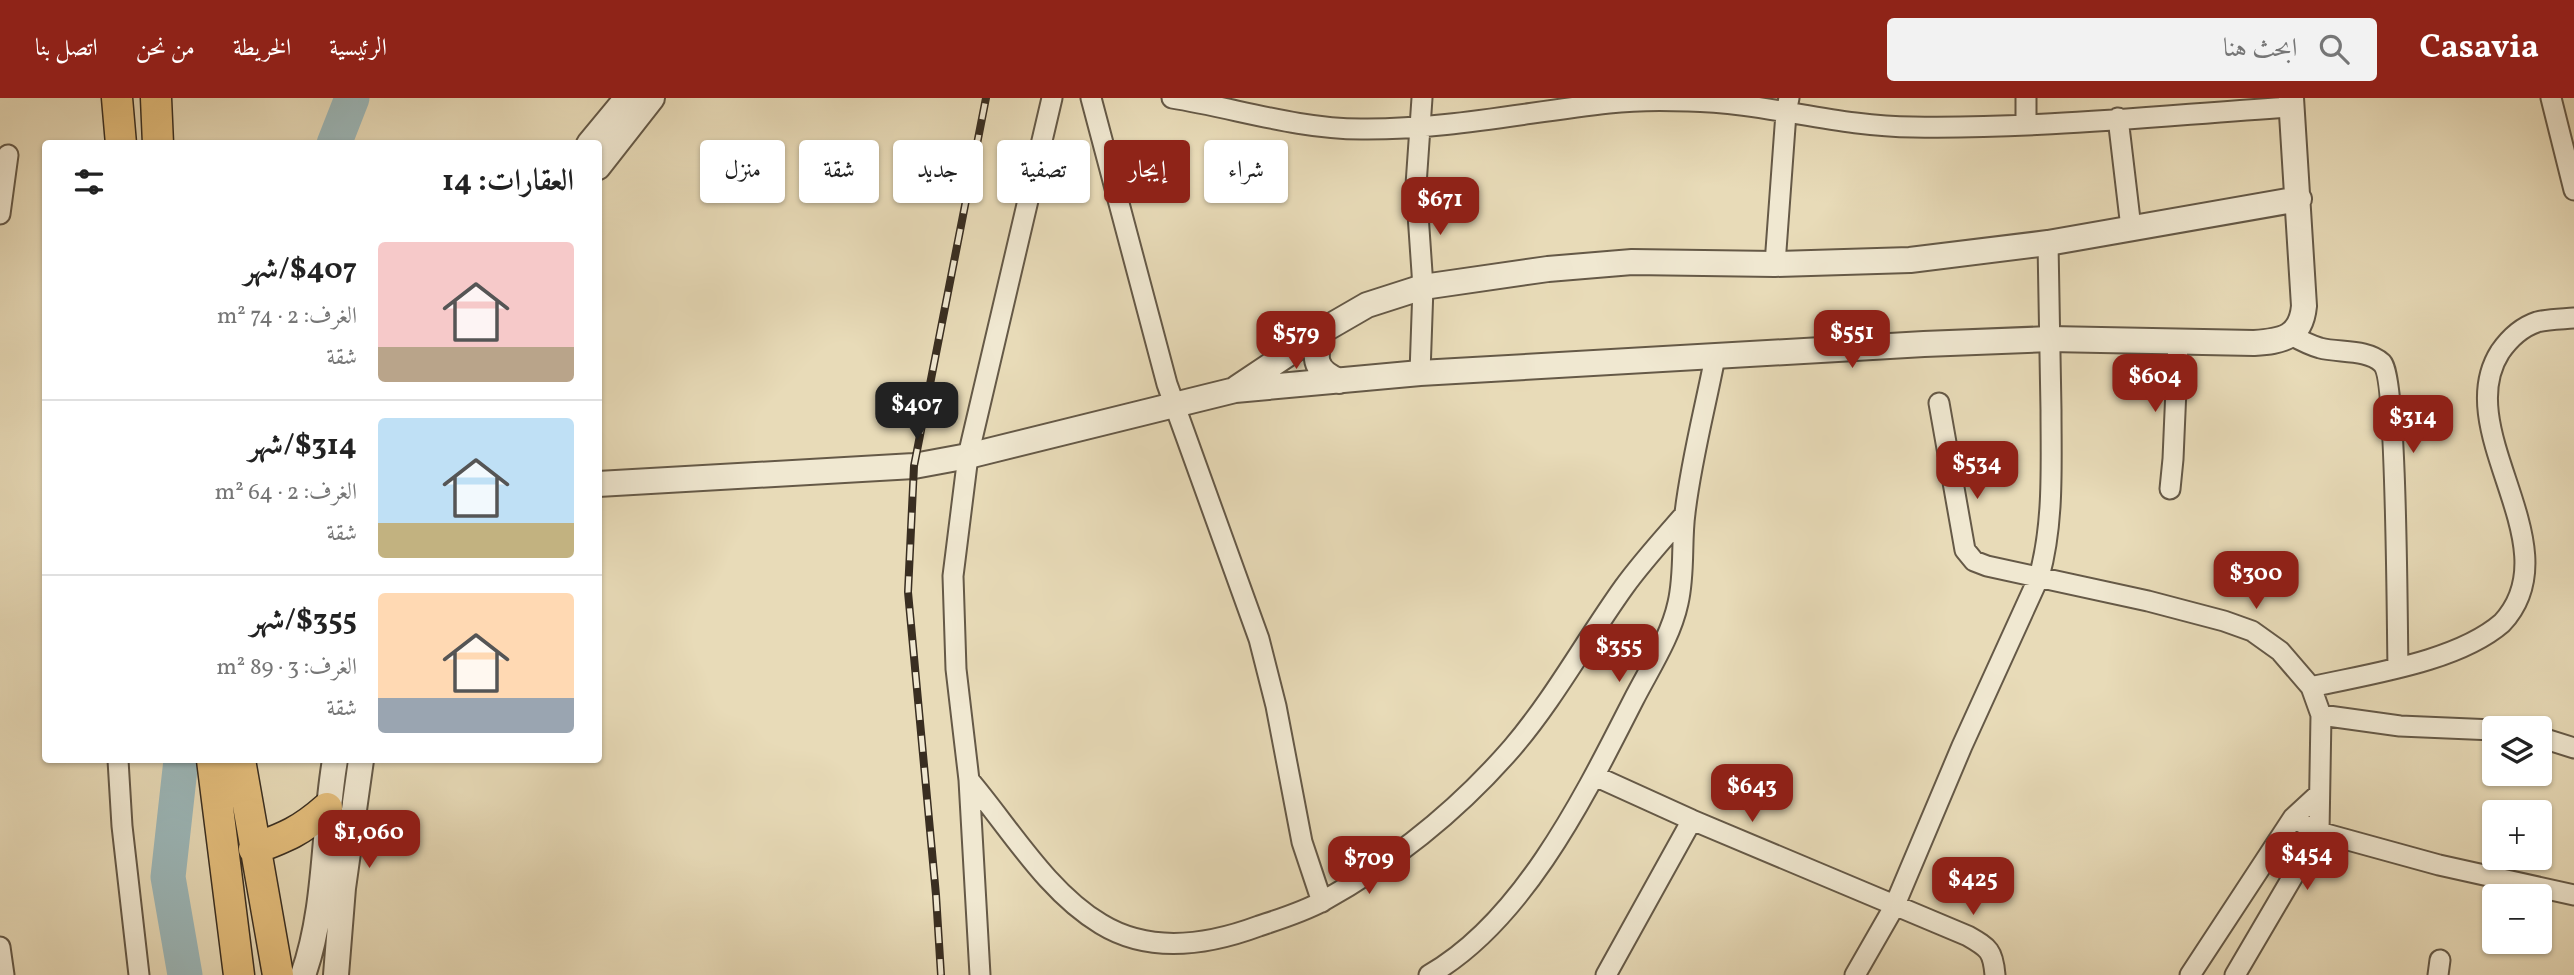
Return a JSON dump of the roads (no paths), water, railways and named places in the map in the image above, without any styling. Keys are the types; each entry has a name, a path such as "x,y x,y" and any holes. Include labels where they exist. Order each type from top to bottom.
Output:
{"main road":[{"path":"117,98 121,140"},
{"path":"156,101 158,140"},
{"path":"213,763 235,823 254,849 278,975"},
{"path":"239,975 235,823 240,763"},
{"path":"254,849 291,836 327,808"}],"street":[{"path":"592,140 627,98"},
{"path":"602,162 652,98"},
{"path":"980,975 969,780 956,669 953,576 968,456 1052,98"},
{"path":"1091,98 1175,406 1259,639 1276,706 1302,842 1322,902"},
{"path":"602,484 892,468 968,456 1235,390 1420,373 1911,344 2049,339 2254,343 2282,340 2291,335 2300,324 2304,306 2291,102 2118,118 1911,128 1787,105 1690,101 1613,102 1419,127 1361,129 1311,126 1172,98"},
{"path":"1420,373 1423,287 1416,185 1422,98"},
{"path":"2026,98 2026,124"},
{"path":"2551,98 2574,190"},
{"path":"156,101 173,140"},
{"path":"1774,264 1787,105"},
{"path":"2118,118 2131,228"},
{"path":"0,214 8,155"},
{"path":"1235,390 1322,331 1367,305 1423,287 1548,269 1632,262 1774,264 1910,260 2048,243 2299,199"},
{"path":"1855,975 1894,907 1962,746 2039,577 2045,554 2050,505 2048,243"},
{"path":"2311,687 2431,659 2466,644 2501,624 2520,603 2529,578 2529,535 2494,430 2490,410 2490,386 2494,361 2506,343 2520,330 2537,322 2574,318"},
{"path":"1322,331 1317,345 1318,364 1326,376 1339,381"},
{"path":"2291,335 2322,349 2355,353 2375,359 2386,370 2392,417 2398,667"},
{"path":"2170,489 2178,342"},
{"path":"1429,975 1451,963 1485,933 1514,900 1555,842 1595,776 1664,640 1678,603 1685,513 1715,357"},
{"path":"1939,403 1965,550 1979,563 2148,601 2252,631 2280,650 2311,687 2321,715 2319,832 2235,975"},
{"path":"969,780 1022,848 1060,890 1086,914 1116,932 1166,945 1201,943 1246,931 1322,902 1384,863 1451,810 1495,766 1529,725 1626,585 1685,513"},
{"path":"2321,715 2400,726 2482,729"},
{"path":"2552,741 2574,748"},
{"path":"118,763 122,826 139,975"},
{"path":"303,975 312,946 319,899 327,808 334,763"},
{"path":"336,975 343,888 361,763"},
{"path":"1595,776 1894,907 1968,936 1989,949 1996,975"},
{"path":"2190,975 2293,818 2319,794"},
{"path":"2293,818 2319,832 2439,865 2574,895"},
{"path":"1606,975 1692,820"},
{"path":"0,947 4,975"}],"waterway":[{"path":"336,140 352,98"},
{"path":"181,763 168,877 185,975"}],"railway":[{"path":"941,975 908,592 914,466 986,98"}]}
